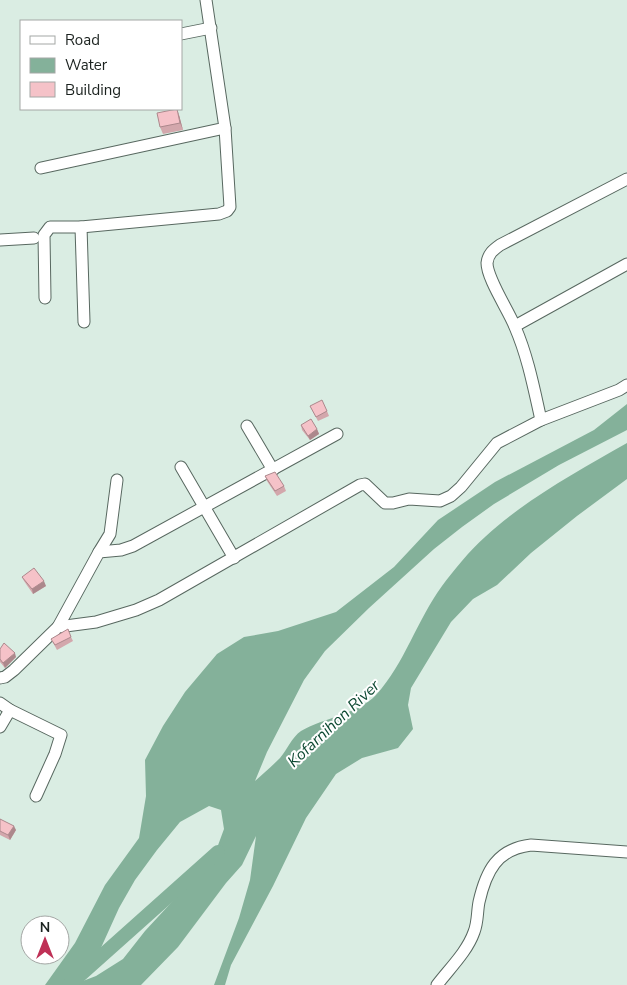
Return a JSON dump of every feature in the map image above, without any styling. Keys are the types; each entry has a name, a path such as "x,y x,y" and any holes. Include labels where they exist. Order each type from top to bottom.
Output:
{"street":[{"path":"45,298 44,235 50,227 81,227 219,214 227,211 230,207 225,128 206,0"},
{"path":"182,34 211,28"},
{"path":"41,168 225,128"},
{"path":"541,420 532,386 530,367 515,326 490,276 487,264 490,252 627,179"},
{"path":"81,227 84,322"},
{"path":"0,240 34,238"},
{"path":"515,326 627,264"},
{"path":"58,627 96,622 136,610 159,600 360,485 365,484 385,503 409,500 440,501 451,496 461,487 497,443 541,420 619,390 627,384"},
{"path":"247,426 273,470"},
{"path":"99,552 121,550 133,546 337,434"},
{"path":"181,467 234,558"},
{"path":"0,678 6,677 14,670 58,627 110,534 117,480"},
{"path":"0,702 10,710 61,735 55,754 36,796"},
{"path":"0,727 10,710"},
{"path":"437,985 468,945 476,925 486,875 507,851 531,845 627,852"}],"water":[{"path":"627,404 627,430 559,465 494,504 462,527 434,549 369,608 325,651 304,680 267,752 255,781 280,758 301,731 360,707 376,695 395,669 433,599 457,567 485,537 535,498 627,443 627,479 531,553 497,585 473,599 451,622 411,688 408,705 413,729 398,748 362,758 336,774 306,818 273,886 231,965 225,985 214,985 239,918 250,880 256,836 242,865 226,883 178,947 141,985 45,985 59,965 70,965 70,950 105,885 139,838 146,796 145,760 163,726 185,692 217,654 244,637 278,631 336,612 394,567 438,520 495,482 594,430","holes":["209,806 221,810 224,829 217,848 194,878 145,931 123,959 96,976 75,984 95,961 119,908 135,880 180,822"]}],"building":[{"path":"177,110 180,123 160,127 157,113"},
{"path":"322,400 327,411 316,417 310,406"},
{"path":"311,419 317,429 308,436 301,425"},
{"path":"275,472 284,486 275,491 265,476"},
{"path":"34,568 44,581 32,589 22,577"},
{"path":"68,629 71,637 55,645 51,639"},
{"path":"4,643 15,653 3,663 0,659 0,649"},
{"path":"0,819 14,826 8,835 0,831"}],"waterway":[{"name":"Kofarnihon River","path":"69,985 218,852"}]}
